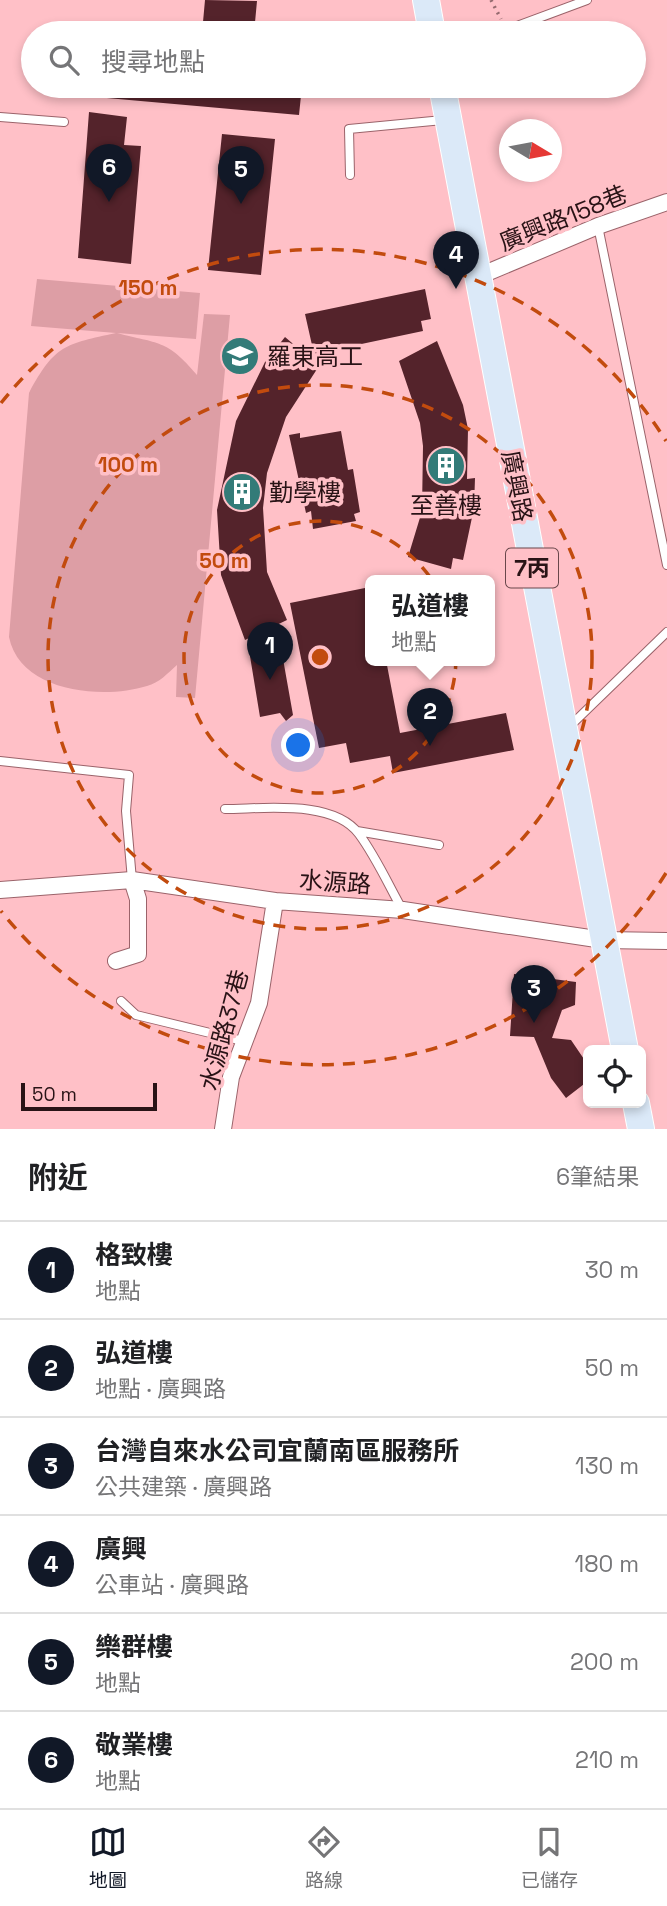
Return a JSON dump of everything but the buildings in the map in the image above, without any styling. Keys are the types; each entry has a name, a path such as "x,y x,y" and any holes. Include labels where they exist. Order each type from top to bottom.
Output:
{"main road":[{"path":"426,0 430,21"},
{"name":"廣興路","path":"444,98 624,1045"},
{"path":"637,1108 641,1129"}],"street":[{"name":"廣興路158巷","path":"477,277 598,226 667,202"},
{"name":"水源路","path":"0,890 132,880 275,901 403,910 603,940 667,941"},
{"path":"116,961 138,954 138,899 132,880"},
{"name":"水源路37巷","path":"223,1129 231,1077 259,1003 275,901"}],"lane":[{"path":"531,21 587,0"},
{"path":"0,117 64,122"},
{"path":"350,175 349,129 447,119"},
{"path":"598,226 667,565"},
{"path":"564,732 667,632"},
{"path":"0,761 129,775 126,811 132,880"},
{"path":"225,809 314,808 357,831 439,845"},
{"path":"357,831 403,910"},
{"path":"121,1001 136,1015 243,1041"}],"path":[{"path":"491,0 493,8 503,21"}],"shaded area":[{"path":"37,279 200,293 196,339 117,333 169,349 197,375 204,314 230,315 195,698 176,697 177,665 155,683 129,690 86,691 65,687 29,670 16,655 9,637 29,393 55,355 73,344 116,333 31,326"}],"place":[{"name":"敬業樓","path":"109,202"},
{"name":"樂群樓","path":"241,204"},
{"name":"廣興","path":"456,289"},
{"name":"羅東高工","path":"240,356"},
{"name":"至善樓","path":"446,466"},
{"name":"勤學樓","path":"242,492"},
{"name":"格致樓","path":"270,680"},
{"name":"弘道樓","path":"430,746"},
{"name":"台灣自來水公司宜蘭南區服務所","path":"534,1023"}]}
